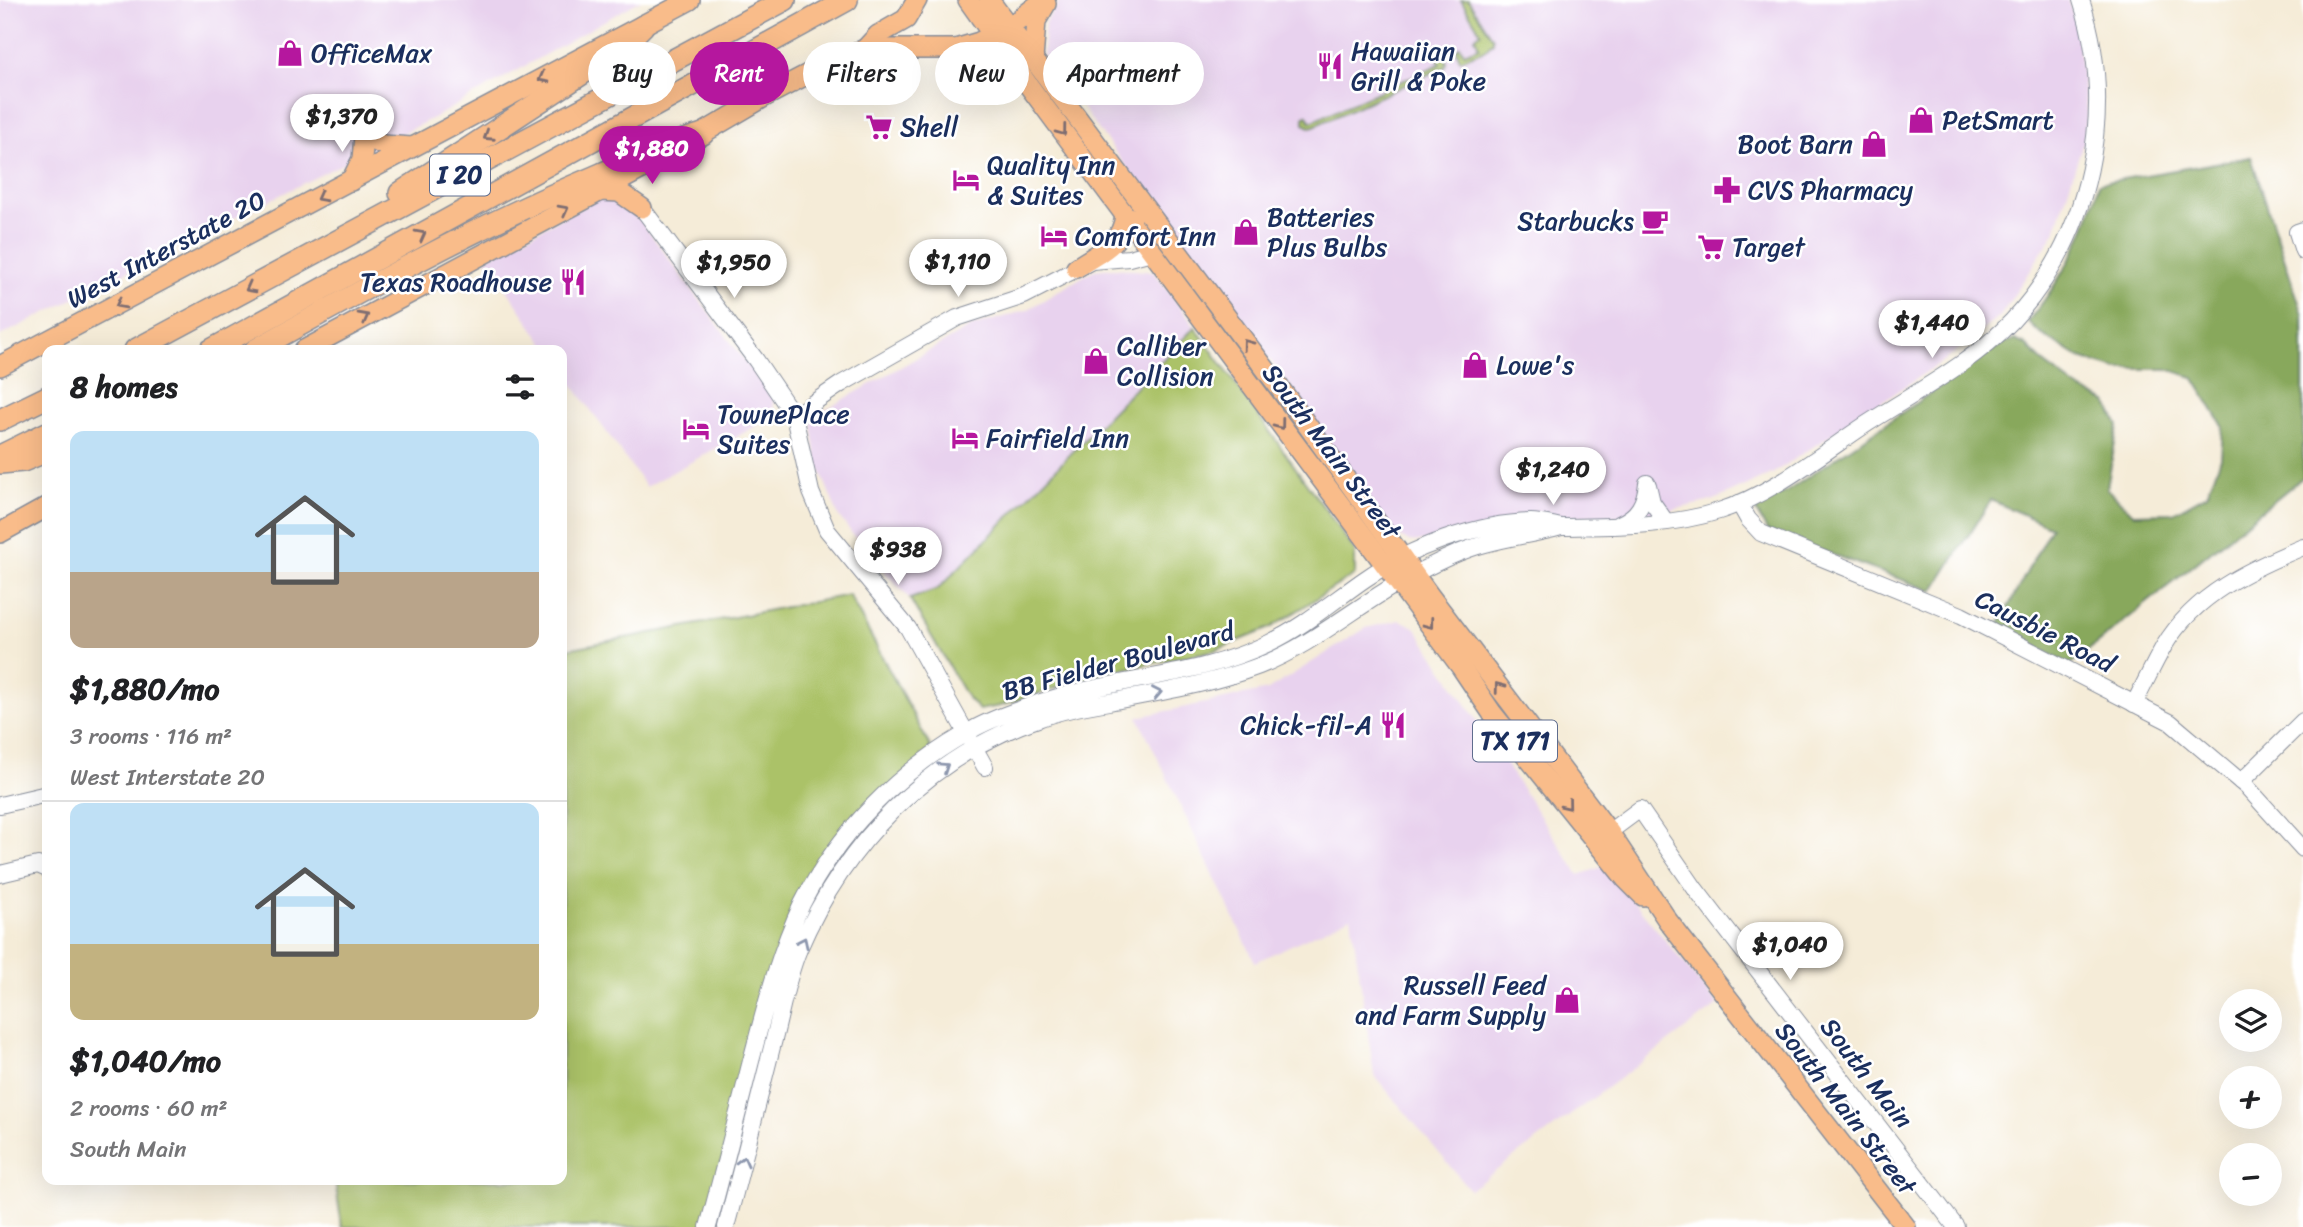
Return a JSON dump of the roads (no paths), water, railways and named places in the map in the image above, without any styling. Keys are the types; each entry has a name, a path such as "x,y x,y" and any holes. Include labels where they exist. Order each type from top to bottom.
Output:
{"highway":[{"name":"I 20","path":"144,345 785,0"},
{"name":"I 20","path":"220,345 847,0"},
{"path":"292,266 308,247 504,126 620,49 643,26"},
{"path":"264,345 407,266 544,197 673,143 703,134"},
{"path":"0,420 42,399"},
{"path":"0,456 42,435"},
{"path":"0,463 23,461 42,453"}],"main road":[{"name":"West Interstate 20","path":"0,366 690,0"},
{"path":"872,42 910,14 917,0"},
{"name":"South Main Street","path":"968,0 1033,60 1166,234 1405,572 1507,731 1626,879 1668,921"},
{"name":"South Main Street","path":"989,0 1006,42"},
{"path":"974,42 1002,32 1046,0"},
{"path":"1033,60 1036,22 1046,0"},
{"path":"313,345 642,169 803,76"},
{"name":"South Main Street","path":"1029,86 1385,567 1405,572 1609,831 1668,921 1906,1227"},
{"path":"351,181 362,159 364,136 383,145 414,147"},
{"path":"642,169 635,184 642,208"},
{"path":"600,191 619,192 642,208"},
{"path":"1076,268 1120,237 1125,216 1139,220 1156,237 1166,234"},
{"path":"1152,252 1160,253 1193,272"},
{"path":"0,533 42,511"}],"street":[{"name":"BB Fielder Boulevard","path":"708,1227 770,988 802,905 824,866 855,826 891,789 928,758 970,739 1084,707 1202,684 1262,665 1293,650 1405,572 1485,544 1561,527 1665,522 1719,511 1739,503 1791,474 1975,354 2011,321 2045,278 2060,256 2078,212 2093,155 2097,127 2097,68 2081,0"},
{"path":"642,208 756,360 794,416 811,492 827,530 908,628 985,767"},
{"path":"2303,230 2297,232 2303,251"},
{"path":"794,416 841,384 957,318 1024,296 1092,261 1129,258 1152,252"},
{"path":"1609,526 1633,517 1643,503 1647,483 1653,502 1665,522"},
{"name":"Causbie Road","path":"1739,503 1751,524 1761,533 1961,615 2170,722 2241,782 2302,846"},
{"path":"2134,704 2165,644 2190,613 2221,586 2259,565 2303,547"},
{"name":"BB Fielder Boulevard","path":"726,1227 798,951 837,877 867,838 902,801 970,739 1003,716 1059,697 1200,668 1237,657 1285,636 1385,567"},
{"path":"2241,782 2303,721"},
{"path":"0,805 42,795"},
{"name":"South Main","path":"1609,831 1640,809 1696,890 1956,1227"},
{"path":"0,874 38,865 42,867"}],"place":[{"name":"OfficeMax","path":"290,53"},
{"name":"Hawaiian Grill & Poke","path":"1330,66"},
{"name":"PetSmart","path":"1921,120"},
{"name":"Shell","path":"879,127"},
{"name":"Boot Barn","path":"1874,144"},
{"name":"Quality Inn & Suites","path":"966,180"},
{"name":"CVS Pharmacy","path":"1727,190"},
{"name":"Starbucks","path":"1655,221"},
{"name":"Batteries Plus Bulbs","path":"1246,232"},
{"name":"Comfort Inn","path":"1054,236"},
{"name":"Target","path":"1711,247"},
{"name":"Texas Roadhouse","path":"573,282"},
{"name":"Calliber Collision","path":"1096,361"},
{"name":"Lowe's","path":"1475,365"},
{"name":"TownePlace Suites","path":"696,429"},
{"name":"Fairfield Inn","path":"965,438"},
{"name":"Chick-fil-A","path":"1393,725"},
{"name":"Russell Feed and Farm Supply","path":"1567,1000"}]}
